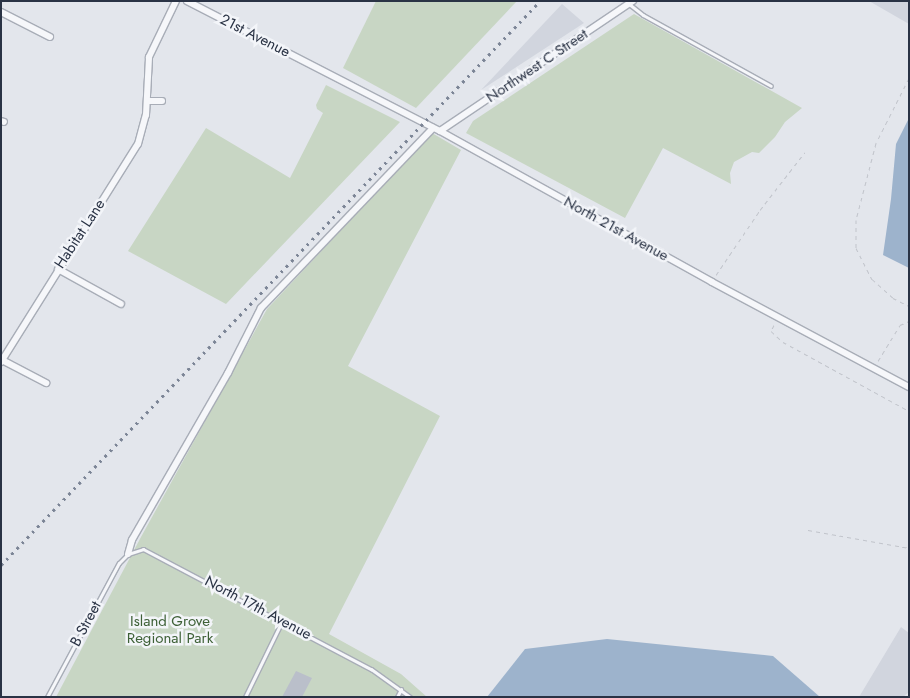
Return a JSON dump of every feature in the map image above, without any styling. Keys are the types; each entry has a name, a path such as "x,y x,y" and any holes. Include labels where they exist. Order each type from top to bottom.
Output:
{"street":[{"name":"Habitat Lane","path":"2,360 138,144 146,115 149,57 176,1"},
{"name":"21st Avenue","path":"187,1 324,72"},
{"name":"Northwest C Street","path":"440,131 631,3"},
{"path":"1,12 50,37"},
{"name":"North 21st Avenue","path":"324,72 440,131 712,282 909,387"},
{"path":"147,102 162,101"},
{"path":"128,554 132,540 228,373 262,308 433,128"},
{"path":"58,269 121,304"},
{"path":"2,360 46,383"}],"lane":[{"path":"631,3 643,14 771,86"},
{"name":"North 17th Avenue","path":"128,554 143,549 157,555 386,678 410,697"},
{"name":"B Street","path":"47,697 115,570 128,554"},
{"path":"245,697 282,621"},
{"path":"397,697 401,689"}],"path":[{"path":"909,78 876,143 856,220 856,248 872,279 893,298 909,306"},
{"path":"712,282 760,210 805,152"},
{"path":"777,317 771,331 783,342 909,411"},
{"path":"874,369 900,325 909,321"},
{"path":"808,530 909,548"}],"shaded area":[{"path":"869,1 909,1 909,24"},
{"path":"562,4 584,23 481,90"},
{"path":"901,627 909,633 909,692 903,697 859,697"}],"green space":[{"path":"376,1 517,1 416,108 343,68"},
{"path":"634,14 802,108 785,122 775,137 759,153 752,152 734,162 730,173 731,184 663,148 625,218 466,133 473,121"},
{"path":"326,85 400,122 226,304 128,251 206,128 290,178 323,113 317,109 316,105"},
{"name":"Island Grove Regional Park","path":"432,133 461,150 348,366 440,416 329,634 401,674 427,697 56,697 141,537 267,309"}],"water":[{"path":"909,118 909,268 883,255 896,144"},
{"path":"607,639 773,656 820,697 487,697 525,649"}],"building":[{"path":"296,671 312,678 302,697 282,697"}],"railway":[{"path":"1,565 540,1"}]}
